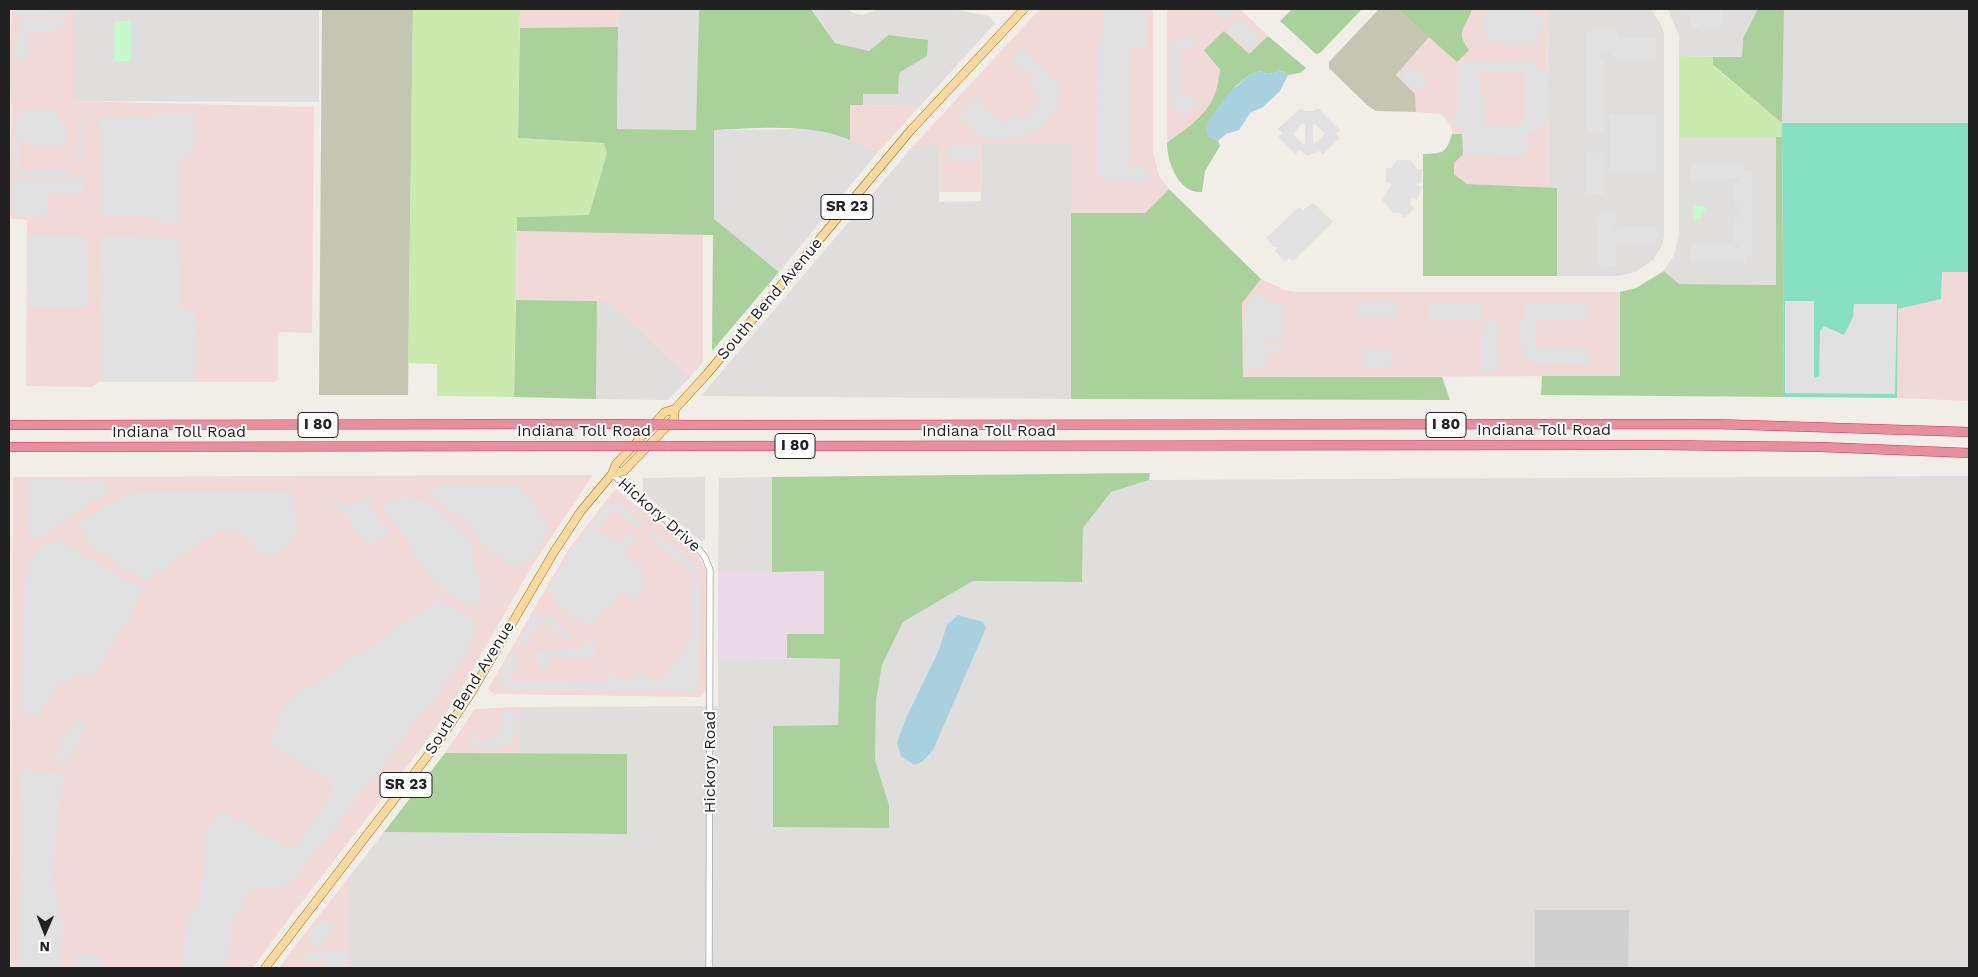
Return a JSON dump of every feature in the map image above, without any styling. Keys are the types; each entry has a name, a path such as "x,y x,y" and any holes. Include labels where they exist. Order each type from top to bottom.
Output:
{"highway":[{"name":"Indiana Toll Road","path":"9,425 1695,424 1969,432"},
{"name":"Indiana Toll Road","path":"9,447 1693,445 1821,447 1969,453"}],"main road":[{"name":"South Bend Avenue","path":"265,968 439,741 471,693 575,519 612,474 624,471 668,426 674,419 674,409 911,130 1024,9"}],"street":[{"name":"Hickory Drive","path":"612,474 694,545 705,557"},
{"name":"Hickory Road","path":"705,557 711,578 709,968"}],"shaded area":[{"path":"12,9 73,9 73,101 314,107 312,333 281,332 278,337 278,378 275,382 100,382 91,387 26,386 27,220 12,219 9,211 12,109 9,72"},
{"path":"14,9 70,9 70,16 14,14"},
{"path":"73,9 319,9 319,102 73,101"},
{"path":"322,9 413,9 408,395 319,395"},
{"path":"520,9 618,9 618,27 520,28"},
{"path":"618,9 699,9 697,130 617,129"},
{"path":"812,9 847,9 853,13 863,15 878,9 952,9 989,16 995,23 920,106 863,105 863,94 927,56 888,35 869,51 835,43"},
{"path":"1040,9 1153,9 1153,152 1159,176 1169,189 1145,213 1071,213 1071,144 982,144 981,192 939,192 940,145 914,145"},
{"path":"1103,9 1148,9 1148,48 1128,49 1131,52 1131,167 1128,169 1135,170 1136,165 1146,165 1149,181 1103,181 1102,176 1097,176 1098,42 1103,39"},
{"path":"1167,9 1240,9 1268,36 1250,54 1205,50 1220,70 1218,88 1205,114 1167,143"},
{"path":"1212,9 1229,9 1235,14 1227,22"},
{"path":"1379,9 1397,9 1429,37 1396,75 1415,94 1416,112 1376,111 1367,105 1329,68 1329,62"},
{"path":"1472,9 1547,9 1549,188 1467,184 1454,174 1454,163 1462,134 1452,134 1452,129 1446,119 1440,114 1416,112 1415,94 1396,75 1429,37 1457,61 1469,50 1464,43 1461,29"},
{"path":"1533,9 1532,14 1543,15 1542,30 1536,38 1538,43 1528,46 1503,45 1501,40 1488,42 1481,16 1486,15 1485,10"},
{"path":"1547,9 1651,9 1664,33 1664,236 1662,245 1653,260 1635,272 1618,276 1557,276 1557,189 1549,188"},
{"path":"1668,9 1758,9 1743,38 1742,57 1679,56 1679,36"},
{"path":"1686,9 1721,9 1724,23 1719,24 1720,27 1700,33 1699,29 1693,30"},
{"path":"1784,9 1969,9 1969,123 1782,123"},
{"path":"19,17 66,17 65,28 58,28 58,32 30,32 30,59 13,59 13,36 19,34"},
{"path":"1239,17 1261,39 1250,51 1227,30"},
{"path":"1587,31 1618,31 1618,38 1656,38 1656,57 1610,57 1610,52 1599,52 1599,59 1604,59 1604,131 1587,133"},
{"path":"1195,37 1194,50 1181,50 1181,96 1196,97 1197,108 1189,108 1188,114 1176,114 1176,108 1170,108 1170,47 1176,40"},
{"path":"1022,49 1059,86 1060,95 1057,107 1034,134 1030,131 1020,139 1007,137 1002,140 983,139 958,117 978,96 985,102 982,107 1003,124 1015,112 1024,117 1043,97 1028,82 1032,76 1028,71 1024,74 1010,61"},
{"path":"1457,62 1530,62 1542,68 1547,79 1547,123 1536,132 1528,133 1528,150 1525,150 1525,156 1465,155 1462,132 1459,127 1454,126 1450,119 1454,118 1457,113","holes":["1479,71 1524,71 1524,123 1513,126 1479,124 1485,123 1485,97 1479,96"]},
{"path":"1411,63 1429,81 1420,90 1418,88 1415,91 1399,76"},
{"path":"850,105 920,106 878,152 850,140"},
{"path":"1301,108 1304,111 1314,111 1318,108 1340,130 1336,134 1340,138 1323,154 1319,151 1308,156 1299,150 1295,154 1278,137 1282,133 1278,129","holes":["1302,123 1305,125 1305,143 1303,144 1293,134","1315,124 1325,134 1315,144 1313,141 1313,125"]},
{"path":"19,110 58,110 58,116 67,123 66,145 28,145 27,141 20,140 20,169 72,169 72,175 20,175 20,170 15,170 15,115 20,115"},
{"path":"149,113 194,113 194,151 189,151 189,156 178,162 178,223 147,222 146,216 98,216 101,212 100,118 148,118"},
{"path":"1609,114 1656,114 1656,171 1609,171"},
{"path":"77,121 82,121 81,159 77,159"},
{"path":"809,129 837,134 878,152 779,272 714,219 714,130"},
{"path":"1679,137 1776,137 1776,285 1679,284 1664,271 1674,255 1679,234"},
{"path":"940,144 939,202 981,201 982,144 1071,144 1071,399 701,396 914,145"},
{"path":"947,145 979,145 979,162 947,161"},
{"path":"1587,152 1604,153 1604,194 1587,194"},
{"path":"1397,160 1411,160 1417,169 1422,169 1422,183 1416,184 1422,187 1417,200 1412,198 1410,204 1414,208 1404,218 1400,213 1393,213 1382,200 1392,184 1386,182 1386,168 1391,168"},
{"path":"1690,164 1745,164 1745,170 1752,170 1752,256 1746,256 1746,261 1690,261 1690,244 1732,244 1733,249 1738,249 1740,243 1734,242 1735,218 1740,217 1740,207 1735,206 1735,182 1740,182 1738,177 1729,178 1729,181 1690,181"},
{"path":"16,178 85,178 83,194 48,194 47,215 33,214 33,218 16,218 16,213 11,213 11,183 16,182"},
{"path":"1313,203 1333,222 1293,261 1289,258 1285,262 1275,251 1278,247 1274,247 1266,238 1299,207 1303,210"},
{"path":"1598,215 1615,215 1616,227 1611,228 1613,231 1617,231 1617,226 1656,226 1658,237 1654,238 1654,243 1616,243 1616,266 1603,266 1602,263 1598,263 1598,222 1595,219"},
{"path":"517,231 703,234 703,362 690,377 610,301 516,300"},
{"path":"28,236 86,236 86,241 88,241 87,308 27,308"},
{"path":"100,236 176,237 180,264 180,306 196,312 195,371 198,382 102,382 99,370"},
{"path":"1942,272 1969,272 1969,401 1897,398 1898,309 1941,298"},
{"path":"1261,279 1285,290 1296,292 1620,292 1620,376 1243,377 1242,303"},
{"path":"1256,293 1261,298 1272,299 1276,303 1281,303 1281,342 1262,342 1261,344 1281,345 1281,352 1272,352 1272,356 1268,356 1265,360 1264,368 1246,368 1246,308"},
{"path":"597,301 610,301 690,377 668,400 596,399"},
{"path":"1358,301 1397,301 1397,318 1358,318"},
{"path":"1785,301 1814,301 1814,378 1819,376 1820,331 1824,326 1844,335 1853,317 1854,304 1897,304 1895,394 1785,393"},
{"path":"1428,303 1481,303 1481,320 1428,320"},
{"path":"1524,303 1585,303 1585,320 1536,320 1536,347 1589,347 1589,364 1533,364 1532,360 1524,359 1524,347 1519,346 1519,322 1524,321"},
{"path":"1482,321 1499,321 1499,371 1481,371"},
{"path":"1362,350 1391,350 1391,367 1362,367"},
{"path":"593,475 529,571 455,700 425,743 287,921 253,968 11,968 13,477"},
{"path":"1969,476 1969,968 1628,968 1628,910 1535,911 1535,968 349,968 349,877 384,832 627,834 627,754 520,754 520,707 718,706 718,658 840,659 838,725 889,805 875,760 876,701 882,665 903,622 973,581 1082,582 1083,528 1111,492 1149,480"},
{"path":"705,477 705,540 701,541 643,493 643,478"},
{"path":"772,477 772,572 718,572 719,478"},
{"path":"31,480 107,481 108,491 44,535 33,540 27,531 27,485 31,485"},
{"path":"439,485 520,486 550,527 529,562 523,562 522,565 519,563 518,569 487,549 487,544 481,542 466,522 427,492"},
{"path":"615,489 693,549 705,567 707,581 706,691 700,697 494,694 488,689 568,550"},
{"path":"144,492 292,492 298,537 281,551 267,557 256,552 238,531 219,530 158,572 149,582 95,551 77,524 125,494"},
{"path":"336,495 347,507 364,495 390,533 367,547 333,499"},
{"path":"395,496 396,501 404,496 423,501 438,509 462,531 474,548 471,551 480,576 479,609 439,588 384,509 384,504"},
{"path":"616,501 642,523 638,528 614,510 598,529 619,545 630,532 637,538 625,553 644,569 641,573 642,583 646,587 634,602 620,591 594,624 582,623 553,600 553,593 547,592 571,550 607,504 613,505"},
{"path":"654,532 698,567 695,571 698,573 694,578 700,584 700,686 695,686 694,691 503,690 503,684 498,683 498,679 512,653 520,657 510,676 512,681 607,682 607,673 620,673 621,679 634,679 634,673 649,674 649,679 660,679 691,640 691,575 689,570 649,538"},
{"path":"58,540 145,591 94,675 82,672 63,682 49,695 38,717 21,709 25,585 27,569 38,549 44,544 54,545"},
{"path":"824,571 824,634 787,634 787,658 718,658 718,572"},
{"path":"439,599 474,620 477,626 463,658 442,689 294,880 282,886 256,888 250,891 232,920 230,948 224,968 180,968 187,923 199,903 207,830 217,813 222,810 289,848 295,848 330,794 332,786 326,777 272,746 271,741 275,724 281,710 291,699"},
{"path":"535,613 546,619 549,615 572,634 568,640 541,620 526,646 518,644"},
{"path":"581,641 596,641 596,658 546,658 549,665 541,670 533,652 581,649"},
{"path":"520,707 520,754 445,753 475,709"},
{"path":"501,711 518,711 518,735 502,750 469,750 471,734 476,734 476,739 491,739 501,730"},
{"path":"76,719 84,722 88,727 66,763 53,758"},
{"path":"20,770 65,773 52,876 63,923 61,967 18,968"},
{"path":"349,877 349,968 279,968 292,950"},
{"path":"1535,910 1629,910 1628,968 1535,968"},
{"path":"322,918 335,928 320,948 309,943 310,940 307,937"},
{"path":"305,952 348,952 348,968 325,968 325,962 305,962"},
{"path":"74,953 104,956 103,968 72,968"}],"green space":[{"path":"413,9 520,9 518,138 605,143 607,153 589,215 517,217 514,397 437,396 437,364 408,363"},
{"path":"699,9 811,9 835,43 869,51 888,35 928,40 927,56 899,73 898,94 863,94 863,105 850,105 850,140 819,131 801,129 714,130 714,219 779,272 712,351 713,235 517,231 517,217 589,215 607,153 604,143 518,138 520,28 618,27 617,129 696,130"},
{"path":"1292,9 1362,9 1320,53 1316,54 1280,21"},
{"path":"1397,9 1472,9 1462,33 1462,38 1469,50 1457,62"},
{"path":"1758,9 1784,9 1782,123 1713,65 1713,57 1742,57 1743,38"},
{"path":"115,21 131,21 131,61 114,61"},
{"path":"1224,31 1249,54 1268,36 1306,68 1300,73 1288,75 1282,71 1269,74 1260,71 1249,75 1236,86 1208,122 1208,136 1218,141 1220,146 1205,171 1202,192 1194,191 1186,188 1176,175 1169,159 1167,143 1196,121 1209,105 1218,84 1220,70 1204,50"},
{"path":"1679,56 1713,57 1713,66 1782,123 1782,137 1679,137"},
{"path":"1782,123 1969,123 1969,272 1942,272 1941,299 1898,309 1897,398 1784,397"},
{"path":"1452,134 1462,134 1463,154 1454,163 1454,174 1467,184 1557,188 1557,276 1423,276 1423,154 1443,151 1448,145"},
{"path":"1776,137 1782,137 1784,397 1541,395 1542,376 1620,376 1620,292 1636,288 1664,271 1679,284 1776,285"},
{"path":"1169,189 1261,279 1242,303 1243,377 1442,377 1450,400 1071,399 1071,213 1145,213"},
{"path":"1694,206 1705,206 1705,212 1701,212 1701,219 1693,219"},
{"path":"516,300 597,301 596,399 514,397"},
{"path":"1150,473 1149,480 1111,492 1083,528 1082,582 973,581 903,622 882,665 876,701 875,760 889,805 889,828 773,827 773,726 838,725 840,659 787,658 787,634 824,634 824,571 772,572 772,477"},
{"path":"445,753 627,754 627,834 384,832"}],"water":[{"path":"1260,71 1269,74 1282,71 1288,75 1280,91 1263,107 1250,113 1239,130 1226,134 1218,141 1208,136 1206,130 1208,122 1227,95 1249,75"},
{"path":"958,615 983,622 986,628 933,750 923,761 914,765 901,756 897,743 907,716 939,650 947,625"}]}
